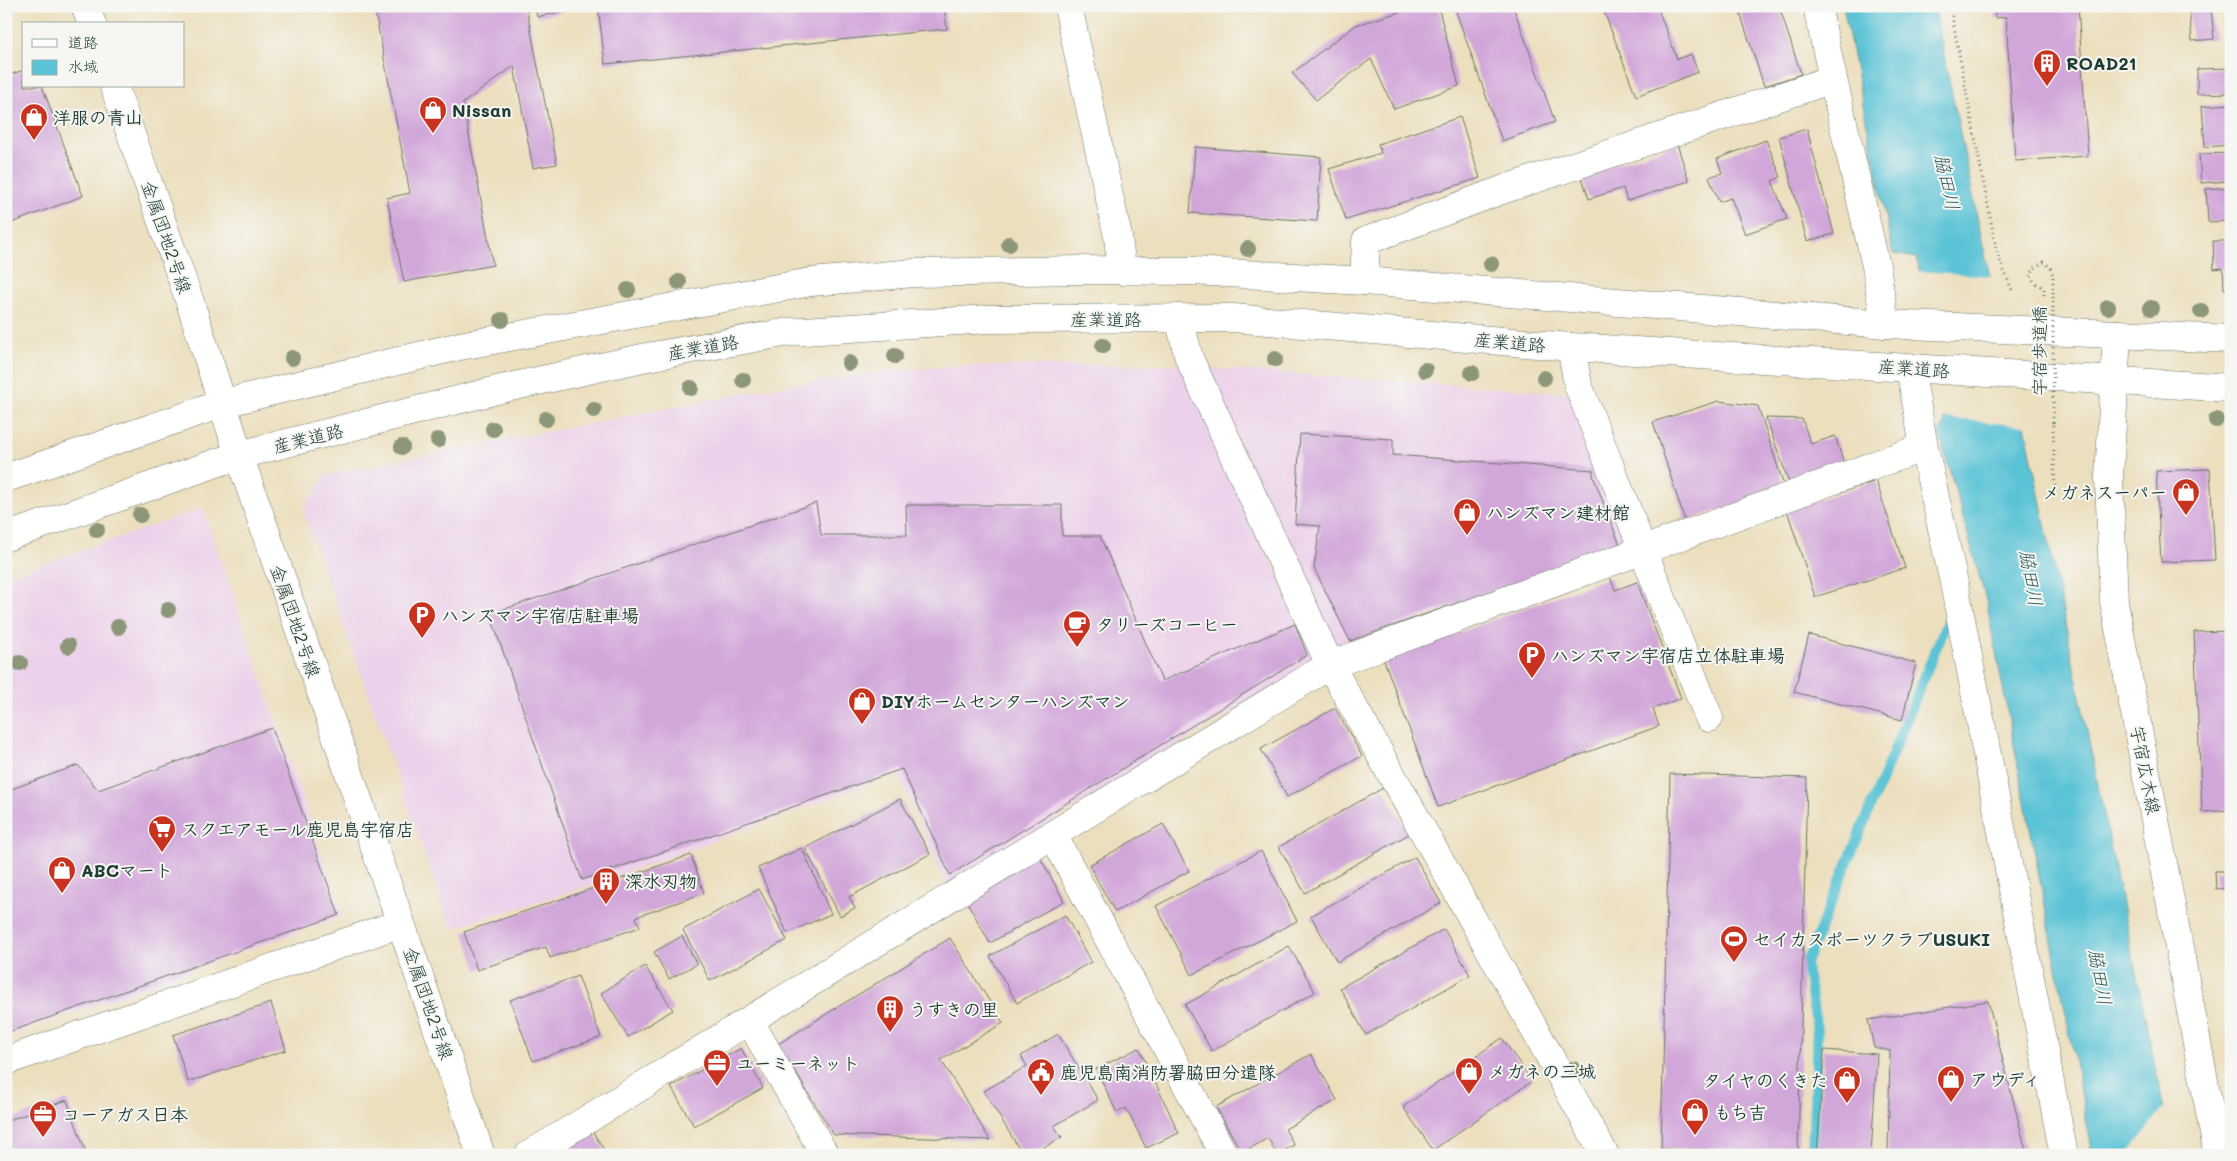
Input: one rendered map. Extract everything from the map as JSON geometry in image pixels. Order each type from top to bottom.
[{"type":"street","points":[[85,6],[91,22]]},
{"type":"street","points":[[1068,6],[1118,237],[1122,271]]},
{"type":"street","points":[[1817,6],[1876,266],[1885,324]]},
{"type":"street","points":[[1364,282],[1366,241],[1502,190],[1833,79]]},
{"type":"street","name":"金属団地2号線","points":[[115,88],[224,403],[239,455],[481,1155]]},
{"type":"street","points":[[6,478],[224,403],[460,346],[810,282],[914,274],[1192,271],[1364,282],[1885,324],[2231,339]]},
{"type":"street","points":[[1178,318],[1189,358],[1330,665],[1605,1155]]},
{"type":"street","name":"産業道路","points":[[6,536],[239,455],[501,389],[647,357],[789,332],[989,319],[1233,318],[1571,347],[2231,388]]},
{"type":"street","name":"宇宿広木線","points":[[2117,334],[2109,478],[2114,602],[2218,1155]]},
{"type":"street","points":[[1571,347],[1578,385],[1710,718]]},
{"type":"street","points":[[1910,368],[1924,447],[1954,583],[2064,1155]]},
{"type":"street","points":[[529,1155],[1330,665],[1924,447]]},
{"type":"street","points":[[1053,835],[1224,1155]]},
{"type":"street","points":[[6,1061],[401,923]]},
{"type":"street","points":[[750,1021],[825,1155]]},
{"type":"path","points":[[1950,6],[1997,253],[2013,293]]},
{"type":"path","name":"宇宿歩道橋","points":[[2044,296],[2044,288],[2035,283],[2030,277],[2033,269],[2044,262],[2051,268],[2053,277],[2055,494]]},
{"type":"shaded area","points":[[1183,365],[1317,661],[947,885],[898,774],[583,888],[451,928],[303,510],[326,475],[772,388],[888,371],[963,366]]},
{"type":"shaded area","points":[[1206,368],[1574,393],[1630,541],[1335,651]]},
{"type":"shaded area","points":[[203,508],[343,916],[6,1037],[6,577]]},
{"type":"water","name":"脇田川","points":[[1843,6],[1934,6],[1985,255],[2027,435],[2173,1155],[2093,1155],[1986,600],[1939,432],[1945,422],[1917,258],[1893,254]]},
{"type":"pier","points":[[1917,271],[1992,276],[2027,426],[1942,418]]},
{"type":"pier","points":[[2166,1105],[2176,1155],[2126,1155]]},
{"type":"building","name":"Nissan","points":[[374,6],[526,6],[557,164],[533,168],[514,66],[463,103],[493,265],[404,282],[387,198],[410,193]]},
{"type":"building","points":[[535,6],[582,6],[582,7],[537,17]]},
{"type":"building","points":[[598,6],[944,6],[947,29],[605,64]]},
{"type":"building","points":[[1420,6],[1438,6],[1459,86],[1394,109],[1371,59],[1316,100],[1292,73],[1356,25]]},
{"type":"building","points":[[1454,6],[1513,6],[1555,122],[1502,141]]},
{"type":"building","points":[[1602,6],[1657,6],[1677,59],[1691,54],[1698,72],[1636,96]]},
{"type":"building","points":[[1762,6],[1779,6],[1801,74],[1764,86],[1740,13]]},
{"type":"building","name":"ROAD21","points":[[1994,6],[2078,6],[2088,156],[2015,161],[2006,17],[1995,18]]},
{"type":"building","points":[[2211,7],[2214,39],[2192,41],[2189,8]]},
{"type":"building","points":[[2231,68],[2231,93],[2197,94],[2197,69]]},
{"type":"building","name":"洋服の青山","points":[[22,71],[22,88],[43,88],[83,196],[6,225],[6,76]]},
{"type":"building","points":[[2231,104],[2231,145],[2205,147],[2202,106]]},
{"type":"building","points":[[1460,117],[1480,178],[1346,220],[1329,169],[1381,153],[1378,144]]},
{"type":"building","points":[[1807,129],[1834,234],[1807,241],[1779,137]]},
{"type":"building","points":[[1766,140],[1781,177],[1772,181],[1787,219],[1745,234],[1731,198],[1719,202],[1709,177],[1722,173],[1717,159]]},
{"type":"building","points":[[1677,144],[1689,181],[1627,201],[1623,188],[1589,199],[1581,175]]},
{"type":"building","points":[[1195,147],[1321,157],[1317,221],[1190,213]]},
{"type":"building","points":[[2231,153],[2231,181],[2201,183],[2199,154]]},
{"type":"building","points":[[2231,187],[2231,221],[2208,222],[2206,189]]},
{"type":"building","points":[[2226,233],[2231,233],[2231,289],[2224,289],[2223,268],[2214,269],[2213,241],[2227,241]]},
{"type":"building","points":[[1719,401],[1758,406],[1785,489],[1685,521],[1653,422]]},
{"type":"building","points":[[1766,418],[1802,419],[1811,444],[1835,436],[1845,466],[1790,485]]},
{"type":"building","name":"ハンズマン建材館","points":[[1300,434],[1393,439],[1393,455],[1593,470],[1593,476],[1620,545],[1350,641],[1314,568],[1320,526],[1295,524]]},
{"type":"building","name":"メガネスーパー","points":[[2210,469],[2215,560],[2161,562],[2156,471]]},
{"type":"building","points":[[1876,481],[1905,568],[1815,597],[1787,510]]},
{"type":"building","name":"DIYホームセンターハンズマン","points":[[816,503],[821,535],[907,535],[906,505],[1062,505],[1062,536],[1100,536],[1162,681],[1295,624],[1307,655],[950,875],[902,769],[582,880],[490,614]]},
{"type":"building","name":"ハンズマン宇宿店立体駐車場","points":[[1610,577],[1615,590],[1637,582],[1681,698],[1653,709],[1659,726],[1438,807],[1384,660]]},
{"type":"building","points":[[2231,631],[2231,810],[2202,812],[2194,632]]},
{"type":"building","points":[[1809,635],[1916,663],[1902,720],[1794,692]]},
{"type":"building","points":[[1335,708],[1362,756],[1287,797],[1261,749]]},
{"type":"building","name":"スクエアモール鹿児島宇宿店","points":[[272,728],[339,915],[6,1033],[6,791],[78,765],[98,790]]},
{"type":"building","name":"セイカスポーツクラブUSUKI","points":[[1670,774],[1807,778],[1798,1153],[1661,1149]]},
{"type":"building","points":[[1383,788],[1409,834],[1305,893],[1279,847]]},
{"type":"building","points":[[900,799],[930,854],[849,897],[855,908],[840,916],[805,848]]},
{"type":"building","points":[[1163,824],[1189,871],[1115,912],[1089,865]]},
{"type":"building","points":[[2228,844],[2231,844],[2231,867],[2229,867]]},
{"type":"building","points":[[802,848],[831,914],[787,933],[758,868]]},
{"type":"building","points":[[1261,851],[1297,921],[1192,975],[1156,906]]},
{"type":"building","points":[[1038,854],[1064,901],[990,943],[963,895]]},
{"type":"building","name":"深水刃物","points":[[691,855],[704,893],[636,917],[640,927],[550,958],[546,947],[477,970],[464,932]]},
{"type":"building","points":[[1415,857],[1441,903],[1337,962],[1311,916]]},
{"type":"building","points":[[2215,871],[2231,871],[2231,888],[2216,889]]},
{"type":"building","points":[[759,889],[787,940],[710,981],[683,930]]},
{"type":"building","points":[[1065,915],[1091,962],[1017,1003],[990,956]]},
{"type":"building","points":[[1444,929],[1470,975],[1366,1035],[1340,988]]},
{"type":"building","points":[[682,936],[697,964],[669,979],[654,952]]},
{"type":"building","name":"うすきの里","points":[[950,938],[1003,1023],[941,1060],[990,1140],[834,1135],[778,1044]]},
{"type":"building","points":[[1289,946],[1315,992],[1212,1051],[1185,1005]]},
{"type":"building","points":[[645,966],[673,1010],[628,1037],[601,993]]},
{"type":"building","points":[[578,976],[601,1037],[533,1061],[510,1000]]},
{"type":"building","name":"アウディ","points":[[1988,1001],[2027,1155],[1888,1155],[1890,1051],[1874,1047],[1868,1020]]},
{"type":"building","points":[[271,1003],[286,1050],[188,1082],[173,1035]]},
{"type":"building","name":"鹿児島南消防署脇田分遣隊","points":[[1058,1034],[1098,1100],[1054,1126],[1062,1137],[1031,1155],[1023,1155],[984,1091],[1027,1066],[1021,1056]]},
{"type":"building","points":[[1502,1038],[1532,1081],[1433,1150],[1403,1107]]},
{"type":"building","name":"ユーミーネット","points":[[741,1048],[763,1088],[694,1126],[671,1087]]},
{"type":"building","points":[[1139,1048],[1179,1133],[1146,1148],[1126,1108],[1117,1113],[1096,1069]]},
{"type":"building","name":"タイヤのくきた","points":[[1824,1050],[1877,1054],[1871,1155],[1817,1154]]},
{"type":"building","points":[[1311,1054],[1337,1100],[1285,1129],[1294,1145],[1277,1155],[1268,1138],[1242,1153],[1216,1107]]},
{"type":"building","name":"コーアガス日本","points":[[67,1100],[87,1155],[6,1155],[6,1121]]},
{"type":"building","points":[[593,1132],[607,1155],[557,1155]]},
{"type":"waterway","points":[[1812,1155],[1817,1030],[1806,963],[1947,622]]},
{"type":"place","name":"ROAD21","points":[[2047,87]]},
{"type":"place","name":"Nissan","points":[[433,134]]},
{"type":"place","name":"洋服の青山","points":[[34,141]]},
{"type":"place","name":"メガネスーパー","points":[[2186,516]]},
{"type":"place","name":"ハンズマン建材館","points":[[1467,536]]},
{"type":"place","name":"ハンズマン宇宿店駐車場","points":[[422,639]]},
{"type":"place","name":"タリーズコーヒー","points":[[1077,648]]},
{"type":"place","name":"ハンズマン宇宿店立体駐車場","points":[[1532,679]]},
{"type":"place","name":"DIYホームセンターハンズマン","points":[[862,725]]},
{"type":"place","name":"スクエアモール鹿児島宇宿店","points":[[162,853]]},
{"type":"place","name":"ABCマート","points":[[62,894]]},
{"type":"place","name":"深水刃物","points":[[606,905]]},
{"type":"place","name":"セイカスポーツクラブUSUKI","points":[[1734,963]]},
{"type":"place","name":"うすきの里","points":[[890,1033]]},
{"type":"place","name":"ユーミーネット","points":[[717,1087]]},
{"type":"place","name":"メガネの三城","points":[[1469,1095]]},
{"type":"place","name":"鹿児島南消防署脇田分遣隊","points":[[1041,1096]]},
{"type":"place","name":"アウディ","points":[[1951,1103]]},
{"type":"place","name":"タイヤのくきた","points":[[1847,1104]]},
{"type":"place","name":"もち吉","points":[[1695,1136]]},
{"type":"place","name":"コーアガス日本","points":[[43,1138]]}]
